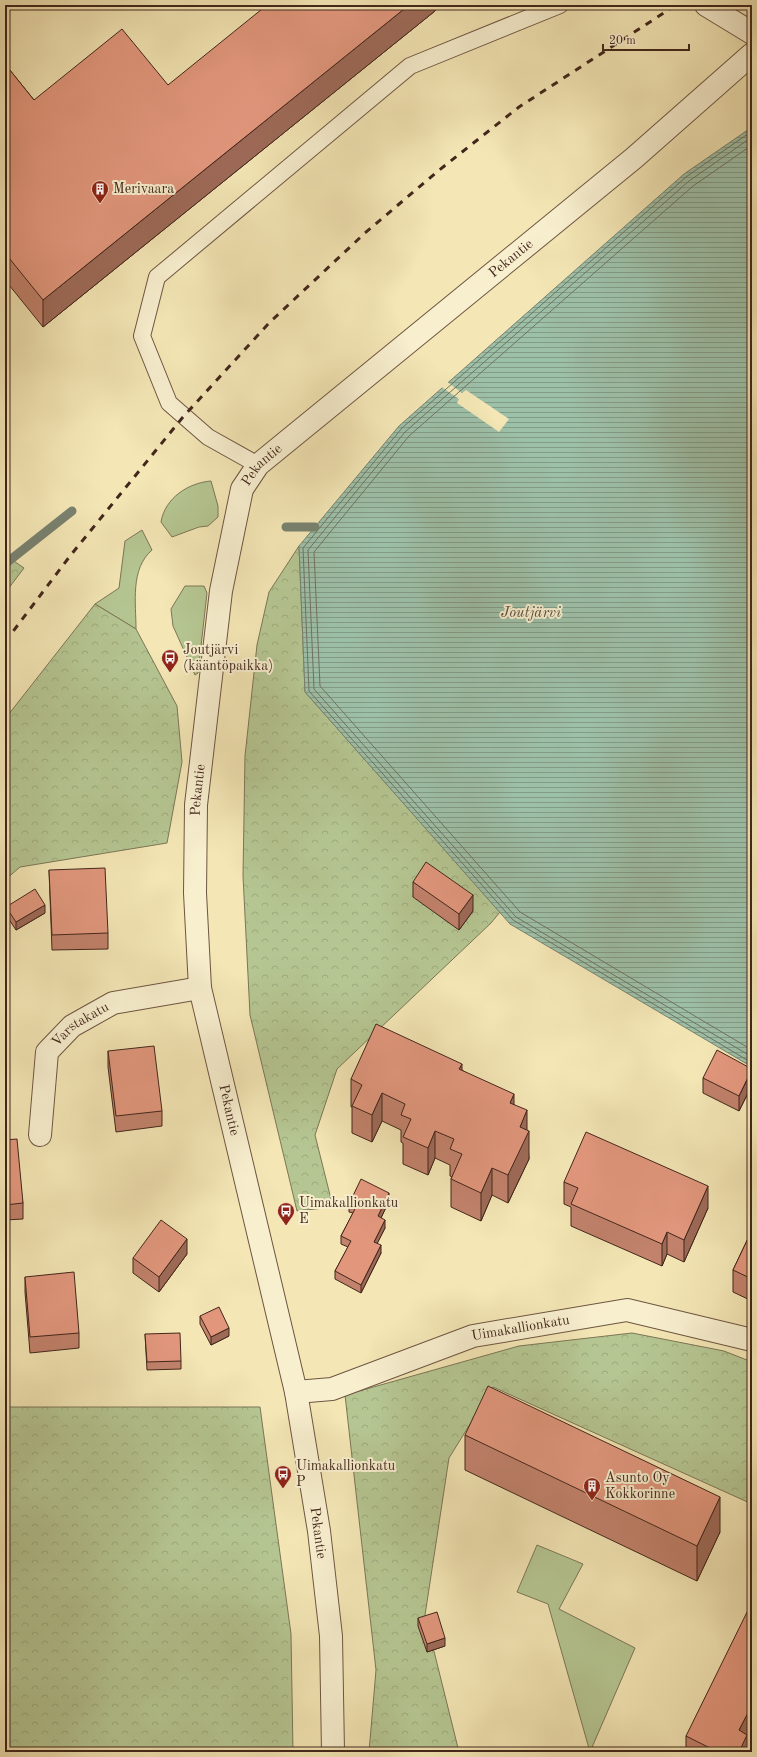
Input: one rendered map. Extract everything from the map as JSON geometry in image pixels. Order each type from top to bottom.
[{"type":"street","points":[[706,5],[752,33]]},
{"type":"street","name":"Pekantie","points":[[334,1752],[331,1636],[319,1531],[296,1392],[200,988],[195,893],[196,805],[221,591],[242,489],[258,465],[634,158],[752,54]]},
{"type":"street","name":"Varstakatu","points":[[40,1135],[46,1052],[72,1026],[113,1003],[200,988]]},
{"type":"street","name":"Uimakallionkatu","points":[[296,1392],[332,1389],[473,1336],[627,1310],[752,1340]]},
{"type":"lane","points":[[258,465],[208,437],[168,403],[142,336],[157,277],[410,66],[560,5]]},
{"type":"green space","points":[[211,481],[218,506],[218,517],[208,526],[199,527],[172,537],[161,522],[163,513],[167,506],[179,493],[186,489],[202,482]]},
{"type":"green space","points":[[142,530],[152,550],[145,558],[137,576],[135,598],[136,629],[95,604],[119,588],[125,541]]},
{"type":"green space","points":[[299,546],[305,692],[500,912],[491,923],[337,1069],[315,1135],[333,1207],[297,1211],[250,1015],[243,876],[245,756],[257,645],[269,592]]},
{"type":"green space","points":[[5,555],[24,568],[5,593]]},
{"type":"green space","points":[[185,586],[204,586],[207,593],[198,673],[195,675],[173,626],[171,609]]},
{"type":"green space","points":[[95,604],[136,629],[177,706],[182,762],[167,843],[20,867],[5,880],[5,719]]},
{"type":"green space","points":[[632,1333],[724,1351],[752,1362],[752,1504],[493,1387],[449,1458],[425,1615],[459,1752],[369,1752],[376,1670],[345,1395],[519,1346]]},
{"type":"green space","points":[[5,1407],[260,1407],[291,1634],[293,1752],[13,1752],[5,1748]]},
{"type":"green space","points":[[537,1545],[583,1564],[559,1609],[635,1648],[590,1752],[548,1604],[517,1592]]},
{"type":"water","name":"Joutjärvi","points":[[752,127],[752,1067],[510,924],[305,692],[299,546],[399,426],[684,174]]},
{"type":"pier","points":[[446,381],[462,393],[466,390],[509,419],[499,432],[457,403],[459,399],[440,386]]},
{"type":"building","name":"Merivaara","points":[[267,5],[409,5],[43,300],[5,253],[5,64],[34,100],[122,29],[168,85]]},
{"type":"building","points":[[426,862],[473,895],[459,914],[413,882]]},
{"type":"building","points":[[105,868],[108,933],[52,935],[49,870]]},
{"type":"building","points":[[35,889],[45,905],[16,922],[6,907]]},
{"type":"building","points":[[376,1024],[462,1064],[459,1069],[514,1094],[510,1103],[527,1110],[520,1127],[529,1131],[508,1175],[492,1168],[481,1193],[451,1179],[462,1154],[450,1149],[454,1139],[435,1131],[428,1148],[403,1137],[411,1119],[401,1115],[405,1104],[382,1093],[372,1115],[352,1106],[362,1085],[351,1079]]},
{"type":"building","points":[[154,1046],[162,1111],[116,1116],[108,1051]]},
{"type":"building","points":[[717,1050],[752,1069],[739,1096],[703,1078]]},
{"type":"building","points":[[586,1132],[708,1186],[684,1240],[667,1232],[662,1244],[571,1204],[578,1188],[564,1182]]},
{"type":"building","points":[[17,1139],[23,1203],[5,1205],[5,1140]]},
{"type":"building","points":[[361,1179],[389,1193],[378,1216],[385,1220],[374,1242],[381,1245],[361,1285],[335,1271],[351,1241],[341,1236],[356,1207],[349,1204]]},
{"type":"building","points":[[161,1220],[187,1239],[159,1277],[133,1258]]},
{"type":"building","points":[[752,1230],[752,1279],[733,1270]]},
{"type":"building","points":[[74,1272],[79,1333],[30,1337],[25,1277]]},
{"type":"building","points":[[219,1307],[229,1328],[211,1337],[200,1316]]},
{"type":"building","points":[[180,1333],[181,1361],[147,1362],[145,1334]]},
{"type":"building","points":[[488,1386],[720,1497],[697,1546],[465,1435]]},
{"type":"building","points":[[752,1602],[752,1705],[739,1730],[747,1735],[739,1752],[718,1752],[686,1736]]},
{"type":"building","points":[[437,1612],[445,1638],[427,1644],[418,1618]]},
{"type":"waterway","points":[[5,564],[72,511]]},
{"type":"waterway","points":[[286,527],[315,527]]},
{"type":"railway","points":[[5,642],[70,556],[183,417],[269,323],[365,233],[438,171],[519,107],[676,5]]},
{"type":"place","name":"Merivaara","points":[[100,204]]},
{"type":"place","name":"Joutjärvi (kääntöpaikka)","points":[[170,673]]},
{"type":"place","name":"Uimakallionkatu E","points":[[286,1226]]},
{"type":"place","name":"Uimakallionkatu P","points":[[283,1489]]},
{"type":"place","name":"Asunto Oy Kokkorinne","points":[[592,1501]]}]
